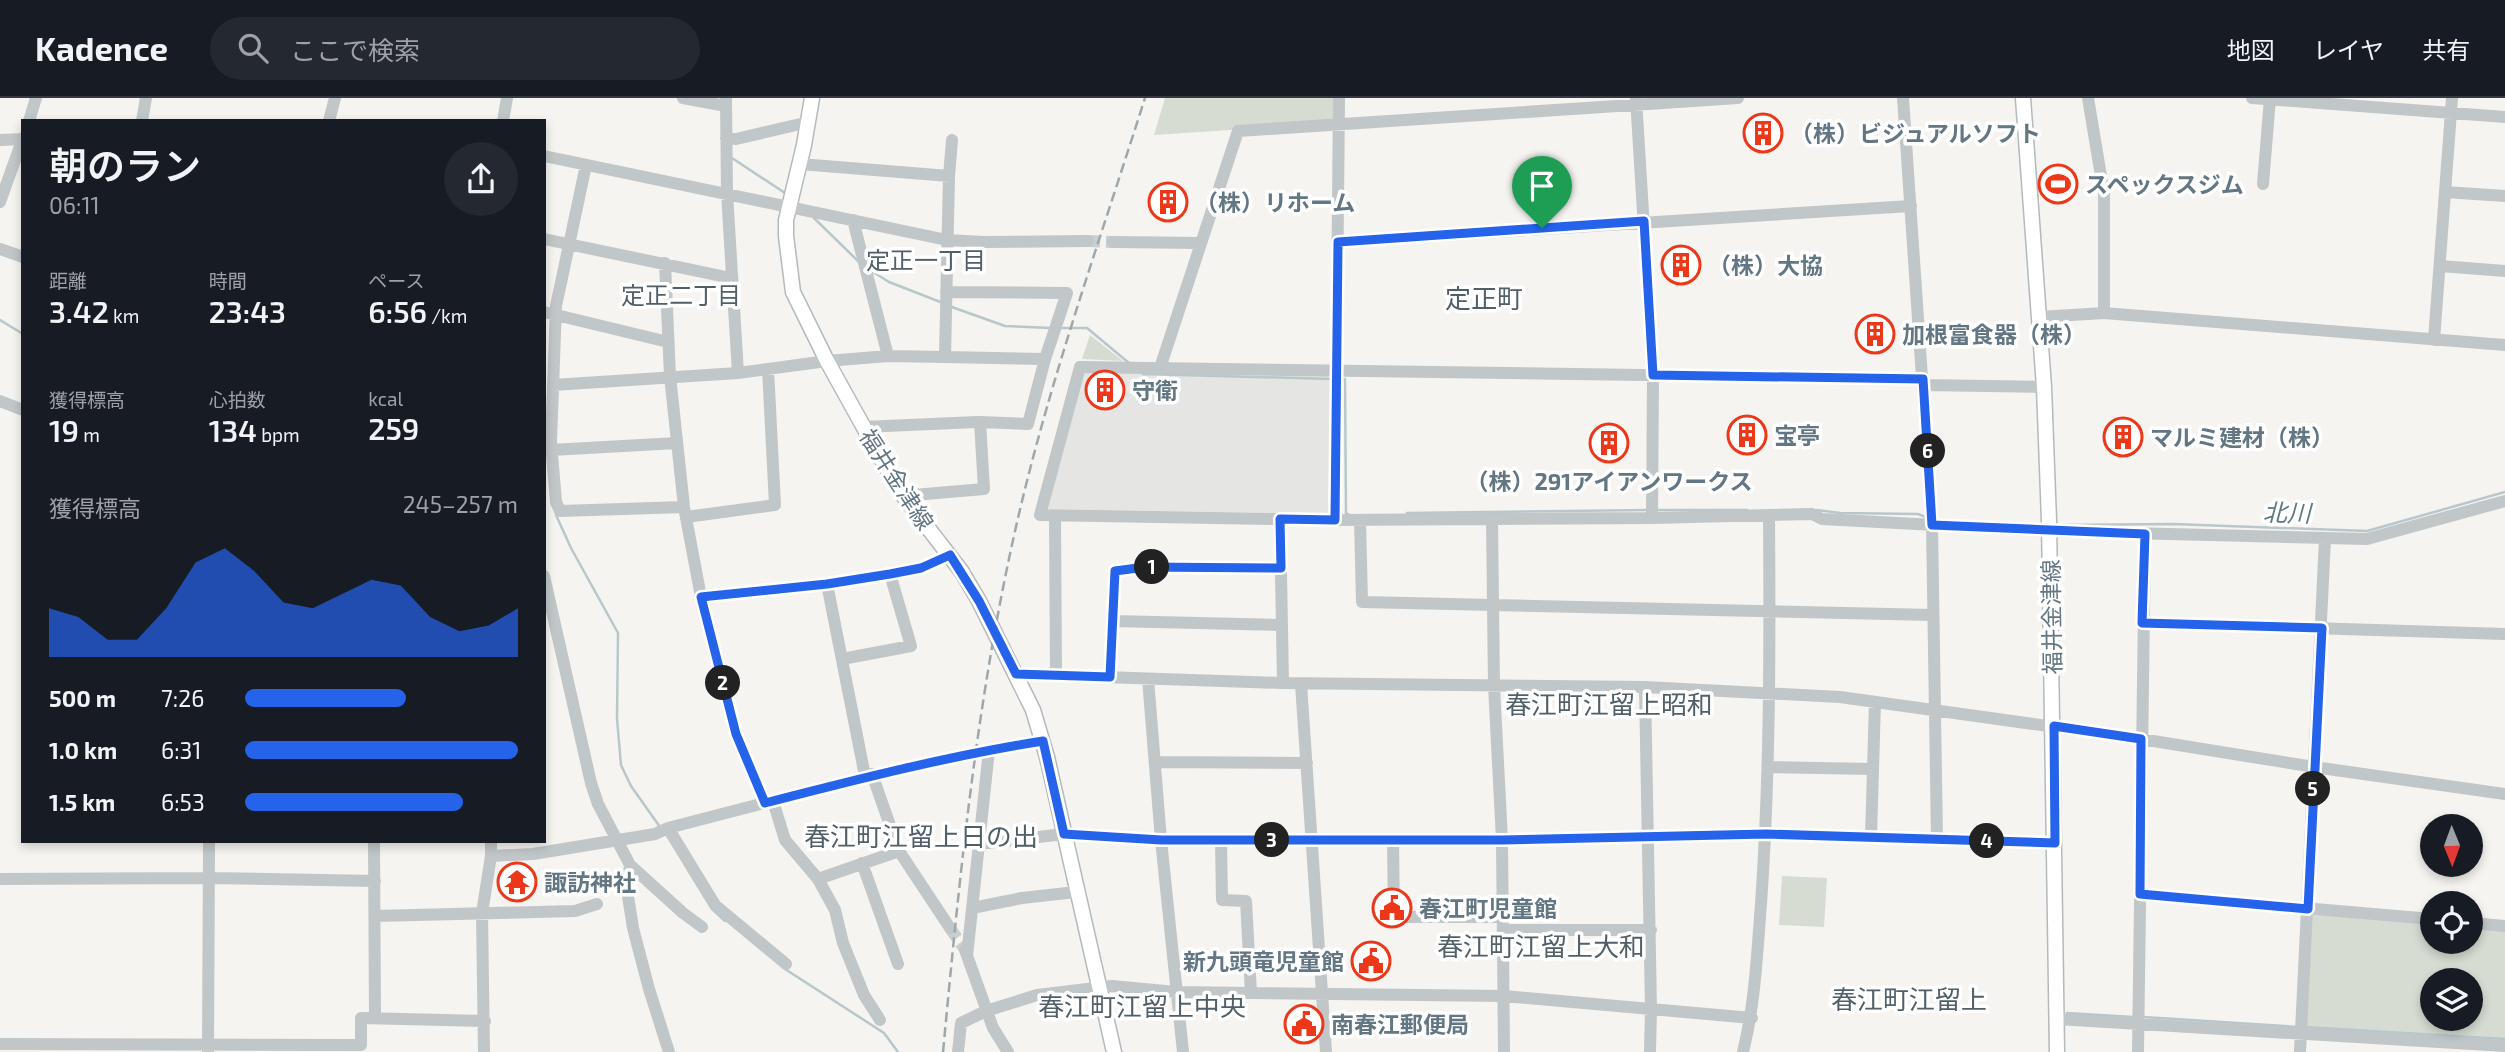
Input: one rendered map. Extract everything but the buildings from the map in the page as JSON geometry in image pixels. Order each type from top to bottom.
[{"type":"main road","name":"福井金津線","points":[[812,98],[789,208],[786,236],[791,282],[797,302],[902,496],[950,555],[979,601],[1033,710],[1043,741],[1114,1052]]},
{"type":"main road","name":"福井金津線","points":[[2023,98],[2039,317],[2049,531],[2057,1052]]},
{"type":"street","points":[[30,119],[36,98]]},
{"type":"street","points":[[142,119],[146,98]]},
{"type":"street","points":[[330,119],[335,98]]},
{"type":"street","points":[[503,119],[507,98]]},
{"type":"street","points":[[683,98],[726,102],[727,194],[738,373]]},
{"type":"street","points":[[1335,520],[1339,98]]},
{"type":"street","points":[[1160,368],[1238,131],[1636,101],[1738,98]]},
{"type":"street","points":[[1903,98],[1932,525],[1937,839]]},
{"type":"street","points":[[2088,98],[2104,194],[2104,313]]},
{"type":"street","points":[[2252,98],[2505,117]]},
{"type":"street","points":[[2434,340],[2452,98]]},
{"type":"street","points":[[2263,184],[2270,99]]},
{"type":"street","points":[[1636,101],[1653,375],[1653,519]]},
{"type":"street","points":[[726,138],[809,122]]},
{"type":"street","points":[[0,140],[21,139]]},
{"type":"street","points":[[945,357],[951,140]]},
{"type":"street","points":[[0,202],[21,144]]},
{"type":"street","points":[[546,156],[947,240],[1088,241]]},
{"type":"street","points":[[800,164],[949,176]]},
{"type":"street","points":[[586,165],[550,313],[553,385],[551,450],[556,502],[560,512],[685,512],[775,505],[768,369]]},
{"type":"street","points":[[2445,192],[2505,196]]},
{"type":"street","points":[[1338,242],[1911,206]]},
{"type":"street","points":[[853,220],[888,356]]},
{"type":"street","points":[[546,239],[732,278]]},
{"type":"street","points":[[1113,242],[1201,243]]},
{"type":"street","points":[[0,249],[21,256]]},
{"type":"street","points":[[665,263],[670,376],[685,512],[701,597],[736,734],[785,840],[818,879],[835,910],[844,943],[864,995],[880,1020]]},
{"type":"street","points":[[2440,266],[2505,271]]},
{"type":"street","points":[[902,496],[984,489],[980,422],[1028,424],[1045,359],[1068,293],[946,292]]},
{"type":"street","points":[[550,313],[668,342]]},
{"type":"street","points":[[2039,317],[2104,313],[2505,345]]},
{"type":"street","points":[[553,385],[738,373],[888,356],[1045,359]]},
{"type":"street","points":[[2043,387],[1653,375],[1080,367],[1040,516],[1360,520],[1653,519],[1812,514],[1822,519],[2049,531],[2367,539],[2505,501]]},
{"type":"street","points":[[0,401],[21,409]]},
{"type":"street","points":[[863,426],[977,422]]},
{"type":"street","points":[[551,450],[677,443]]},
{"type":"street","points":[[1743,1052],[1752,1018],[1766,834],[1770,693],[1769,515]]},
{"type":"street","points":[[1055,516],[1056,676]]},
{"type":"street","points":[[1280,519],[1283,683]]},
{"type":"street","points":[[1492,519],[1494,686],[1502,840],[1504,1052]]},
{"type":"street","points":[[1360,520],[1362,602],[1934,615]]},
{"type":"street","points":[[2138,1052],[2145,534]]},
{"type":"street","points":[[2300,1052],[2325,539]]},
{"type":"street","points":[[701,597],[827,584],[890,574],[921,568],[950,555]]},
{"type":"street","points":[[1110,677],[1115,571],[1145,567],[1281,568]]},
{"type":"street","points":[[842,659],[911,646],[890,574]]},
{"type":"street","points":[[827,584],[869,775],[899,851],[950,928]]},
{"type":"street","points":[[546,585],[587,771],[598,804],[630,864],[702,927]]},
{"type":"street","points":[[1113,621],[1282,625]]},
{"type":"street","points":[[2142,623],[2505,634]]},
{"type":"street","points":[[1016,674],[1301,684],[1646,687],[1840,697],[2054,726],[2505,794]]},
{"type":"street","points":[[1148,679],[1183,1052]]},
{"type":"street","points":[[1301,684],[1326,1052]]},
{"type":"street","points":[[1646,687],[1650,1052]]},
{"type":"street","points":[[1871,837],[1875,702]]},
{"type":"street","points":[[491,856],[533,854],[655,834],[668,828],[869,775],[1043,741]]},
{"type":"street","points":[[989,750],[965,952],[993,1028],[1008,1052]]},
{"type":"street","points":[[1154,762],[1307,763]]},
{"type":"street","points":[[1768,767],[1873,769]]},
{"type":"street","points":[[668,828],[715,905],[786,964]]},
{"type":"street","points":[[979,844],[1064,834],[1161,840],[1502,840],[1766,834],[2055,843]]},
{"type":"street","points":[[1221,840],[1222,900],[1246,901],[1251,993]]},
{"type":"street","points":[[1393,840],[1394,916],[1650,930]]},
{"type":"street","points":[[208,1049],[209,843]]},
{"type":"street","points":[[374,843],[375,1018]]},
{"type":"street","points":[[484,1052],[482,913],[491,843]]},
{"type":"street","points":[[818,879],[899,851]]},
{"type":"street","points":[[862,863],[898,964]]},
{"type":"street","points":[[630,864],[627,890],[634,928],[649,989],[669,1052]]},
{"type":"street","points":[[0,879],[209,878],[375,881]]},
{"type":"street","points":[[972,908],[1022,898],[1076,892]]},
{"type":"street","points":[[2140,894],[2420,918]]},
{"type":"street","points":[[375,916],[575,911],[597,904]]},
{"type":"street","points":[[2483,924],[2505,926]]},
{"type":"street","points":[[958,1052],[961,1023],[986,1011],[1037,995],[1099,987],[1176,992],[1504,996],[1752,1018]]},
{"type":"street","points":[[0,1044],[208,1049],[361,1045],[361,1018],[485,1021]]},
{"type":"street","points":[[2057,1019],[2505,1046]]},
{"type":"street","points":[[2379,1052],[2380,1038]]},
{"type":"shaded area","points":[[1165,98],[1339,98],[1339,123],[1154,135]]},
{"type":"shaded area","points":[[1090,335],[1123,361],[1082,359]]},
{"type":"shaded area","points":[[1083,374],[1328,376],[1331,379],[1330,512],[1049,509],[1045,505]]},
{"type":"shaded area","points":[[1782,876],[1827,878],[1824,927],[1779,925]]},
{"type":"shaded area","points":[[2308,909],[2420,918],[2420,954],[2483,954],[2483,924],[2505,926],[2505,1046],[2301,1032]]},
{"type":"waterway","points":[[732,158],[788,195]]},
{"type":"waterway","points":[[814,218],[859,262]]},
{"type":"waterway","points":[[873,272],[889,282],[943,303]]},
{"type":"waterway","points":[[949,306],[1005,326],[1051,328]]},
{"type":"waterway","points":[[0,320],[21,333]]},
{"type":"waterway","points":[[1061,328],[1087,328],[1129,363]]},
{"type":"waterway","points":[[1143,374],[1332,379]]},
{"type":"waterway","points":[[1342,379],[1345,379],[1348,514]]},
{"type":"waterway","name":"北川","points":[[2063,525],[2173,524],[2367,531],[2505,492]]},
{"type":"waterway","points":[[1407,513],[1649,510]]},
{"type":"waterway","points":[[1656,510],[1747,510]]},
{"type":"waterway","points":[[1817,510],[1918,514],[1928,518]]},
{"type":"waterway","points":[[556,515],[618,633],[617,719],[621,765],[631,786],[660,827]]},
{"type":"waterway","points":[[712,909],[725,921]]},
{"type":"waterway","points":[[785,969],[884,1033],[898,1052]]},
{"type":"waterway","points":[[2067,1013],[2133,1017]]},
{"type":"waterway","points":[[2144,1017],[2298,1027]]},
{"type":"waterway","points":[[2304,1027],[2505,1039]]},
{"type":"tunnel","points":[[1088,241],[1113,242]]},
{"type":"tunnel","points":[[950,928],[964,948]]},
{"type":"railway","points":[[943,1052],[972,784],[991,651],[1004,584],[1046,412],[1145,98]]},
{"type":"place","name":"（株）ビジュアルソフト","points":[[1763,133]]},
{"type":"place","name":"スペックスジム","points":[[2058,184]]},
{"type":"place","name":"（株）リホーム","points":[[1168,202]]},
{"type":"place","name":"（株）大協","points":[[1681,265]]},
{"type":"place","name":"加根富食器（株）","points":[[1875,334]]},
{"type":"place","name":"守衛","points":[[1105,390]]},
{"type":"place","name":"宝亭","points":[[1747,435]]},
{"type":"place","name":"マルミ建材（株）","points":[[2123,437]]},
{"type":"place","name":"（株）291アイアンワークス","points":[[1609,443]]},
{"type":"place","name":"諏訪神社","points":[[517,882]]},
{"type":"place","name":"春江町児童館","points":[[1392,908]]},
{"type":"place","name":"新九頭竜児童館","points":[[1371,961]]},
{"type":"place","name":"南春江郵便局","points":[[1304,1024]]},
{"type":"district","name":"定正一丁目","points":[[926,259]]},
{"type":"district","name":"定正二丁目","points":[[681,294]]},
{"type":"district","name":"定正町","points":[[1484,297]]},
{"type":"district","name":"春江町江留上昭和","points":[[1609,703]]},
{"type":"district","name":"春江町江留上日の出","points":[[921,835]]},
{"type":"district","name":"春江町江留上大和","points":[[1541,945]]},
{"type":"district","name":"春江町江留上","points":[[1909,998]]},
{"type":"district","name":"春江町江留上中央","points":[[1142,1005]]},
{"type":"route","points":[[1644,221],[1653,375],[1923,379],[1932,525],[2145,534],[2142,623],[2322,628],[2308,909],[2140,894],[2141,739],[2054,726],[2055,843],[1766,834],[1502,840],[1161,840],[1064,834],[1043,741],[974,752],[865,776],[765,803],[736,734],[701,597],[827,584],[890,574],[921,568],[950,555],[970,584],[1016,674],[1110,677],[1115,571],[1145,567],[1281,568],[1280,519],[1335,520],[1338,242],[1542,228],[1644,221]]}]
